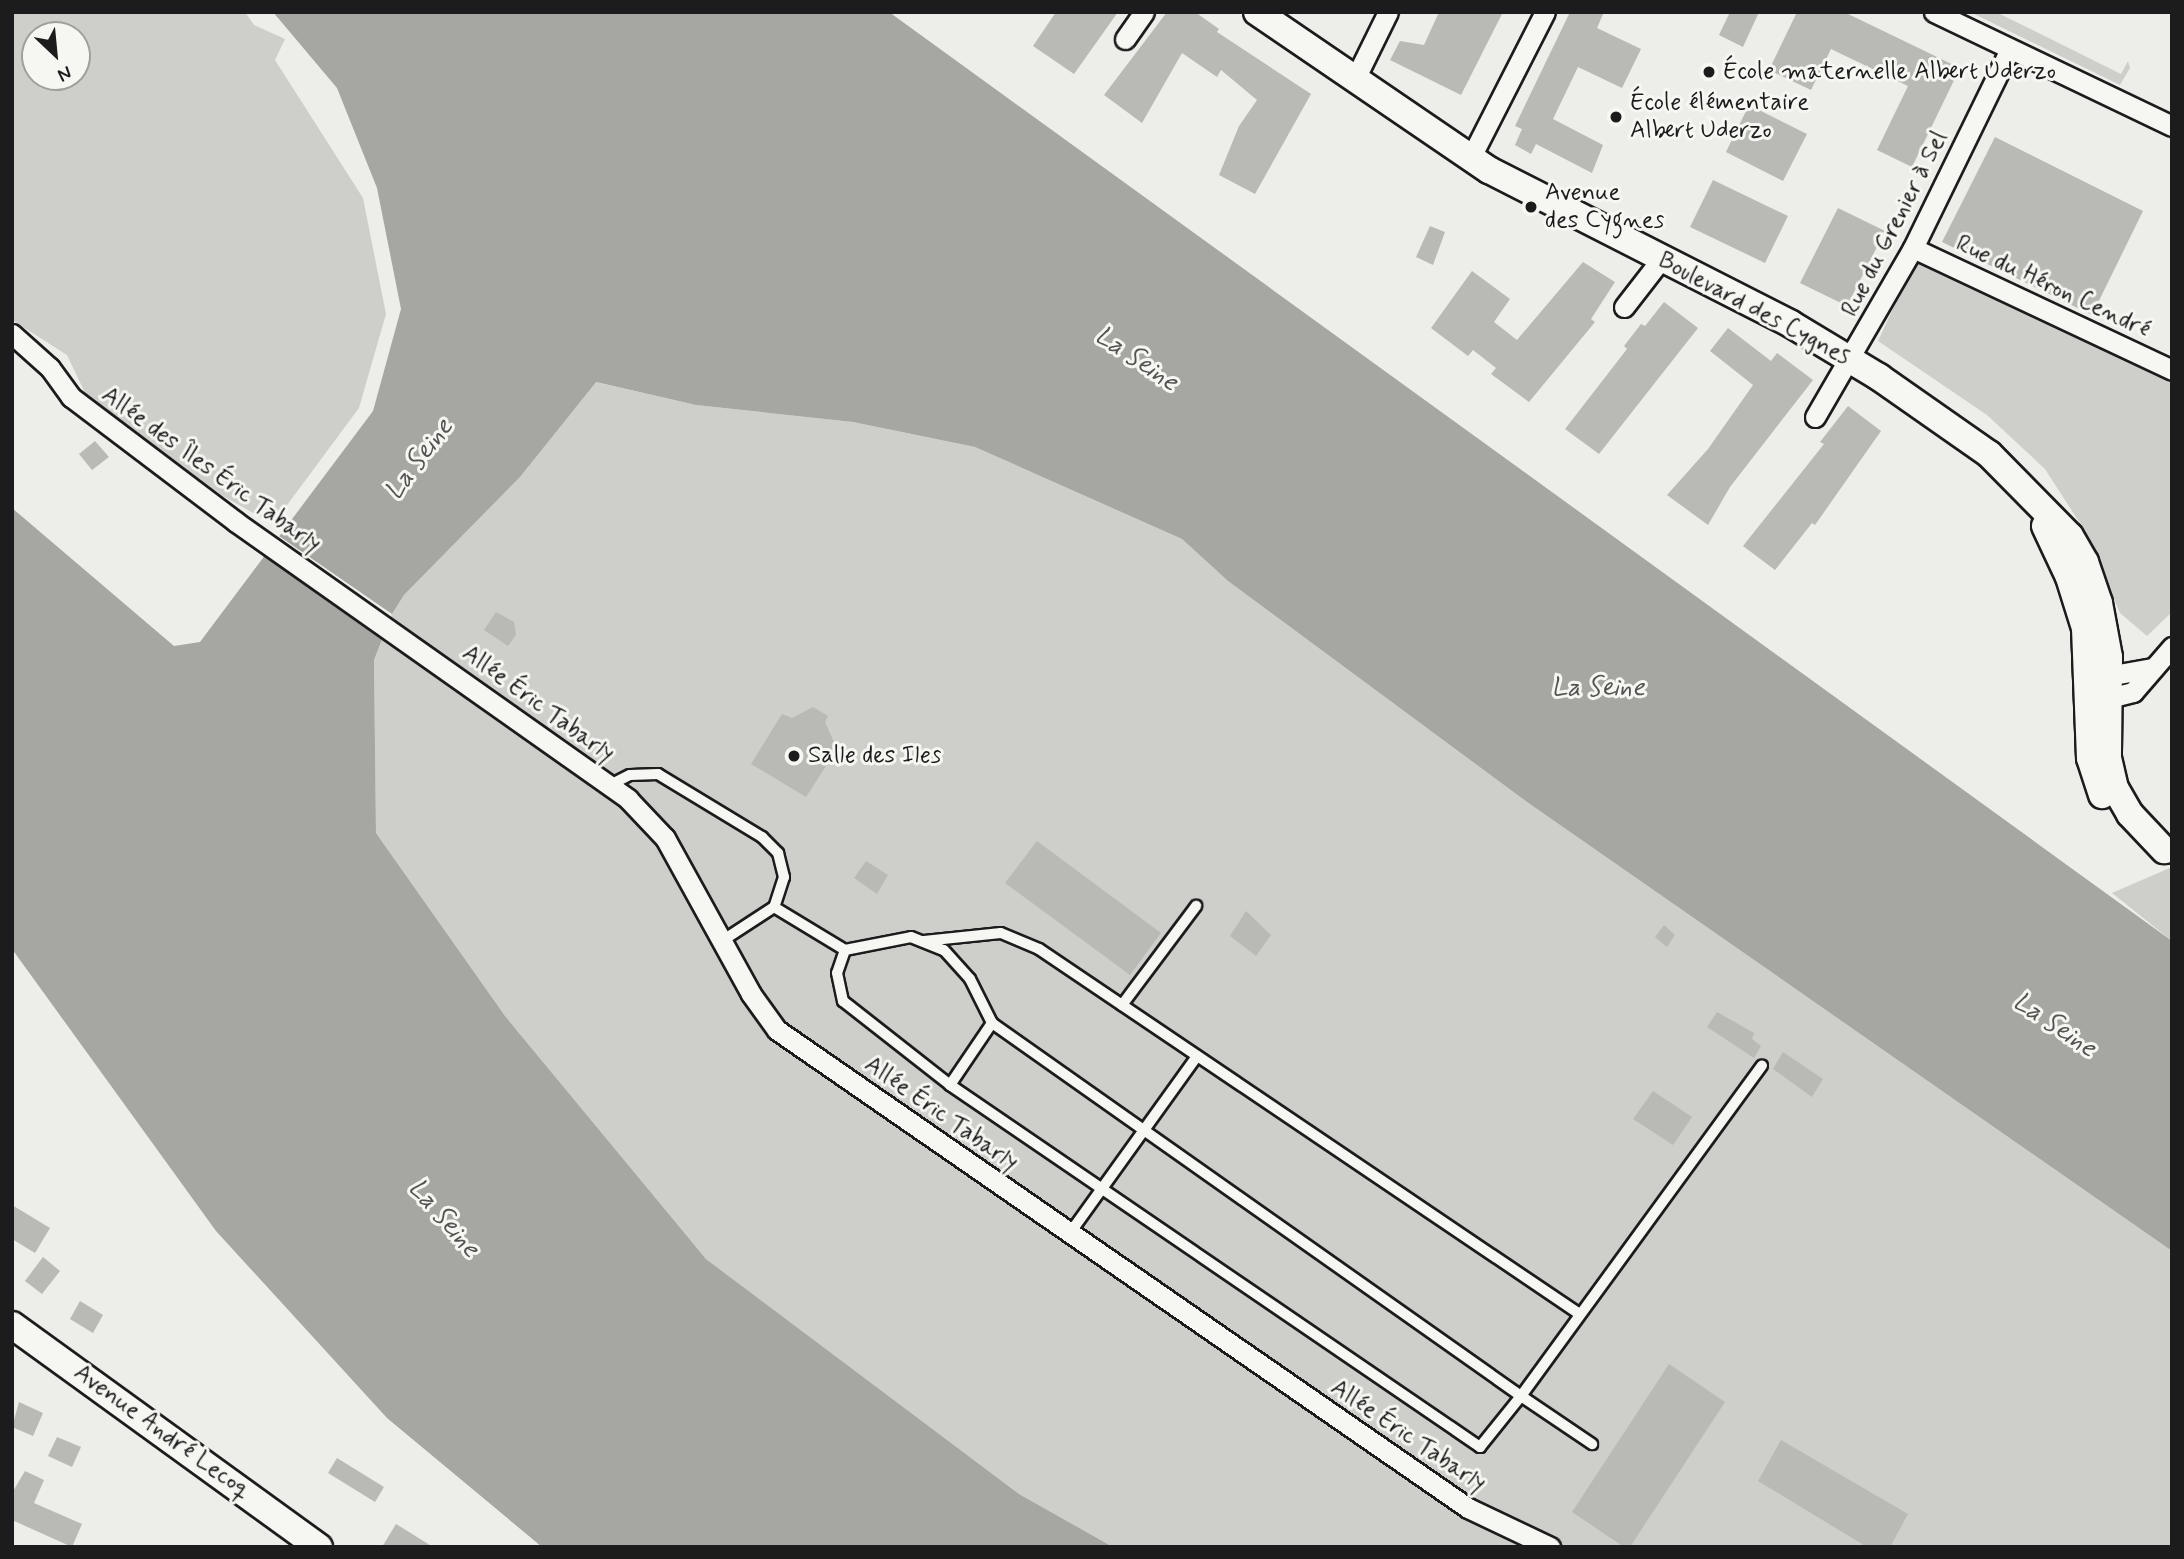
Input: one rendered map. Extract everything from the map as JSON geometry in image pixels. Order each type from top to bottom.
[{"type":"main road","name":"Boulevard des Cygnes","points":[[1257,12],[1470,159],[1564,212],[1662,258],[1851,360],[1972,441],[2076,545],[2099,603],[2107,645],[2090,758],[2099,790],[2129,829],[2168,852]]},
{"type":"main road","name":"Boulevard des Cygnes","points":[[2024,492],[2062,558],[2081,608],[2099,689]]},
{"type":"main road","name":"Avenue André Lecoq","points":[[12,1325],[319,1544]]},
{"type":"street","points":[[1125,39],[1144,12]]},
{"type":"street","points":[[1354,81],[1388,12]]},
{"type":"street","points":[[1470,159],[1545,12]]},
{"type":"street","points":[[1934,12],[2172,127]]},
{"type":"street","name":"Rue du Grenier à Sel","points":[[1815,417],[1851,360],[1913,248],[2010,49]]},
{"type":"street","name":"Rue du Héron Cendré","points":[[1913,248],[2172,370]]},
{"type":"street","points":[[1625,307],[1662,258]]},
{"type":"street","name":"Allée des Îles Éric Tabarly","points":[[12,334],[50,368],[71,397],[236,522],[394,631]]},
{"type":"street","name":"Allée Éric Tabarly","points":[[394,631],[610,785],[665,838],[725,939],[751,994],[777,1030],[1468,1508],[1550,1547]]},
{"type":"street","points":[[2107,645],[2125,663],[2150,669]]},
{"type":"street","points":[[2099,689],[2133,692],[2150,669],[2172,647]]},
{"type":"lane","points":[[610,785],[630,775],[658,774],[762,837],[783,864],[781,894],[774,907],[725,939]]},
{"type":"lane","points":[[1122,1005],[1196,906]]},
{"type":"lane","points":[[774,907],[845,950],[879,940],[911,937],[944,950],[970,979],[992,1023],[1592,1444]]},
{"type":"lane","points":[[921,941],[1001,933],[1039,949],[1578,1313]]},
{"type":"lane","points":[[845,950],[837,973],[843,1001],[950,1085],[1480,1447],[1521,1396],[1578,1313],[1762,1065]]},
{"type":"lane","points":[[950,1085],[992,1023]]},
{"type":"lane","points":[[1070,1233],[1197,1056]]},
{"type":"shaded area","points":[[12,12],[245,12],[254,25],[285,39],[275,60],[363,198],[386,314],[359,408],[273,524],[223,496],[86,395],[67,355],[12,320]]},
{"type":"shaded area","points":[[1970,12],[1996,12],[2121,74],[2128,61],[2130,68],[2120,85]]},
{"type":"shaded area","points":[[1919,253],[2172,380],[2172,612],[2147,636],[2120,613],[2085,531],[2045,469],[1987,415],[1878,341]]},
{"type":"shaded area","points":[[595,382],[696,405],[853,422],[975,447],[1182,539],[1228,581],[1527,802],[2172,1251],[2172,1547],[1113,1547],[1019,1494],[706,1259],[505,1016],[376,833],[374,660],[392,614],[404,595],[520,477]]},
{"type":"shaded area","points":[[2172,867],[2172,941],[2112,893]]},
{"type":"water","name":"La Seine","points":[[273,12],[889,12],[2172,941],[2172,1251],[1527,802],[1228,581],[1182,539],[975,447],[853,422],[696,405],[596,382],[520,477],[404,595],[392,614],[374,660],[376,833],[505,1016],[706,1259],[1019,1494],[1113,1547],[542,1547],[387,1418],[216,1231],[12,949],[12,508],[174,646],[200,642],[373,411],[401,309],[377,188],[337,88]]},
{"type":"pier","points":[[279,536],[392,614],[382,640],[264,556]]},
{"type":"building","points":[[1056,12],[1118,12],[1074,74],[1033,46]]},
{"type":"building","points":[[1167,12],[1195,12],[1219,29],[1217,32],[1311,94],[1255,194],[1219,175],[1239,126],[1257,100],[1221,70],[1217,77],[1182,53],[1142,123],[1104,95]]},
{"type":"building","points":[[1439,12],[1503,12],[1461,95],[1390,60],[1400,41],[1424,45]]},
{"type":"building","points":[[1570,12],[1604,12],[1597,28],[1641,49],[1622,88],[1578,67],[1553,119],[1603,145],[1592,173],[1536,144],[1531,154],[1515,145],[1522,129],[1515,126]]},
{"type":"building","points":[[1730,12],[1759,12],[1743,47],[1719,35]]},
{"type":"building","points":[[1797,12],[1844,12],[1960,68],[1912,167],[1877,150],[1908,86],[1831,49],[1811,90],[1769,70]]},
{"type":"building","points":[[1749,105],[1807,134],[1783,181],[1726,152]]},
{"type":"building","points":[[1995,137],[2143,211],[2092,315],[1942,242]]},
{"type":"building","points":[[1713,180],[1788,216],[1765,263],[1690,227]]},
{"type":"building","points":[[1838,208],[1885,231],[1847,306],[1800,283]]},
{"type":"building","points":[[1430,226],[1445,232],[1433,265],[1416,257]]},
{"type":"building","points":[[1583,262],[1615,282],[1591,319],[1595,322],[1529,402],[1491,374],[1496,368],[1473,350],[1468,356],[1431,328],[1472,271],[1510,299],[1494,322],[1517,340]]},
{"type":"building","points":[[1664,302],[1698,328],[1599,454],[1565,429],[1627,349],[1624,346],[1641,324],[1645,326]]},
{"type":"building","points":[[1728,328],[1771,361],[1777,353],[1813,380],[1730,487],[1708,525],[1667,495],[1708,449],[1753,385],[1710,351]]},
{"type":"building","points":[[1848,406],[1881,431],[1815,525],[1812,523],[1775,570],[1743,546],[1824,444],[1820,442]]},
{"type":"building","points":[[95,441],[109,457],[92,470],[79,454]]},
{"type":"building","points":[[496,612],[514,622],[516,635],[508,646],[484,630]]},
{"type":"building","name":"Salle des Iles","points":[[813,707],[828,716],[825,722],[837,749],[806,797],[751,764],[782,714],[792,718]]},
{"type":"building","points":[[1037,841],[1161,933],[1130,975],[1005,883]]},
{"type":"building","points":[[866,861],[888,875],[877,894],[854,878]]},
{"type":"building","points":[[1246,911],[1271,935],[1256,956],[1230,936]]},
{"type":"building","points":[[1664,925],[1675,935],[1667,947],[1655,937]]},
{"type":"building","points":[[1717,1012],[1754,1033],[1752,1039],[1761,1046],[1754,1058],[1707,1027]]},
{"type":"building","points":[[1783,1052],[1823,1079],[1812,1097],[1773,1069]]},
{"type":"building","points":[[1653,1091],[1692,1117],[1673,1145],[1633,1119]]},
{"type":"building","points":[[12,1205],[50,1228],[35,1253],[12,1239]]},
{"type":"building","points":[[43,1257],[60,1271],[42,1294],[25,1281]]},
{"type":"building","points":[[80,1301],[103,1315],[93,1333],[70,1319]]},
{"type":"building","points":[[1669,1364],[1725,1402],[1630,1547],[1624,1547],[1572,1512]]},
{"type":"building","points":[[19,1402],[43,1413],[33,1436],[12,1427]]},
{"type":"building","points":[[57,1437],[81,1447],[72,1467],[48,1456]]},
{"type":"building","points":[[1781,1440],[1908,1514],[1890,1547],[1867,1547],[1758,1481]]},
{"type":"building","points":[[337,1458],[384,1487],[375,1502],[328,1473]]},
{"type":"building","points":[[25,1471],[44,1480],[34,1503],[82,1524],[72,1547],[12,1520],[12,1493]]},
{"type":"building","points":[[396,1524],[409,1532],[433,1547],[382,1547]]},
{"type":"place","name":"École maternelle Albert Uderzo","points":[[1709,72]]},
{"type":"place","name":"École élémentaire Albert Uderzo","points":[[1616,117]]},
{"type":"place","name":"Avenue des Cygnes","points":[[1531,207]]},
{"type":"place","name":"Salle des Iles","points":[[794,756]]}]
